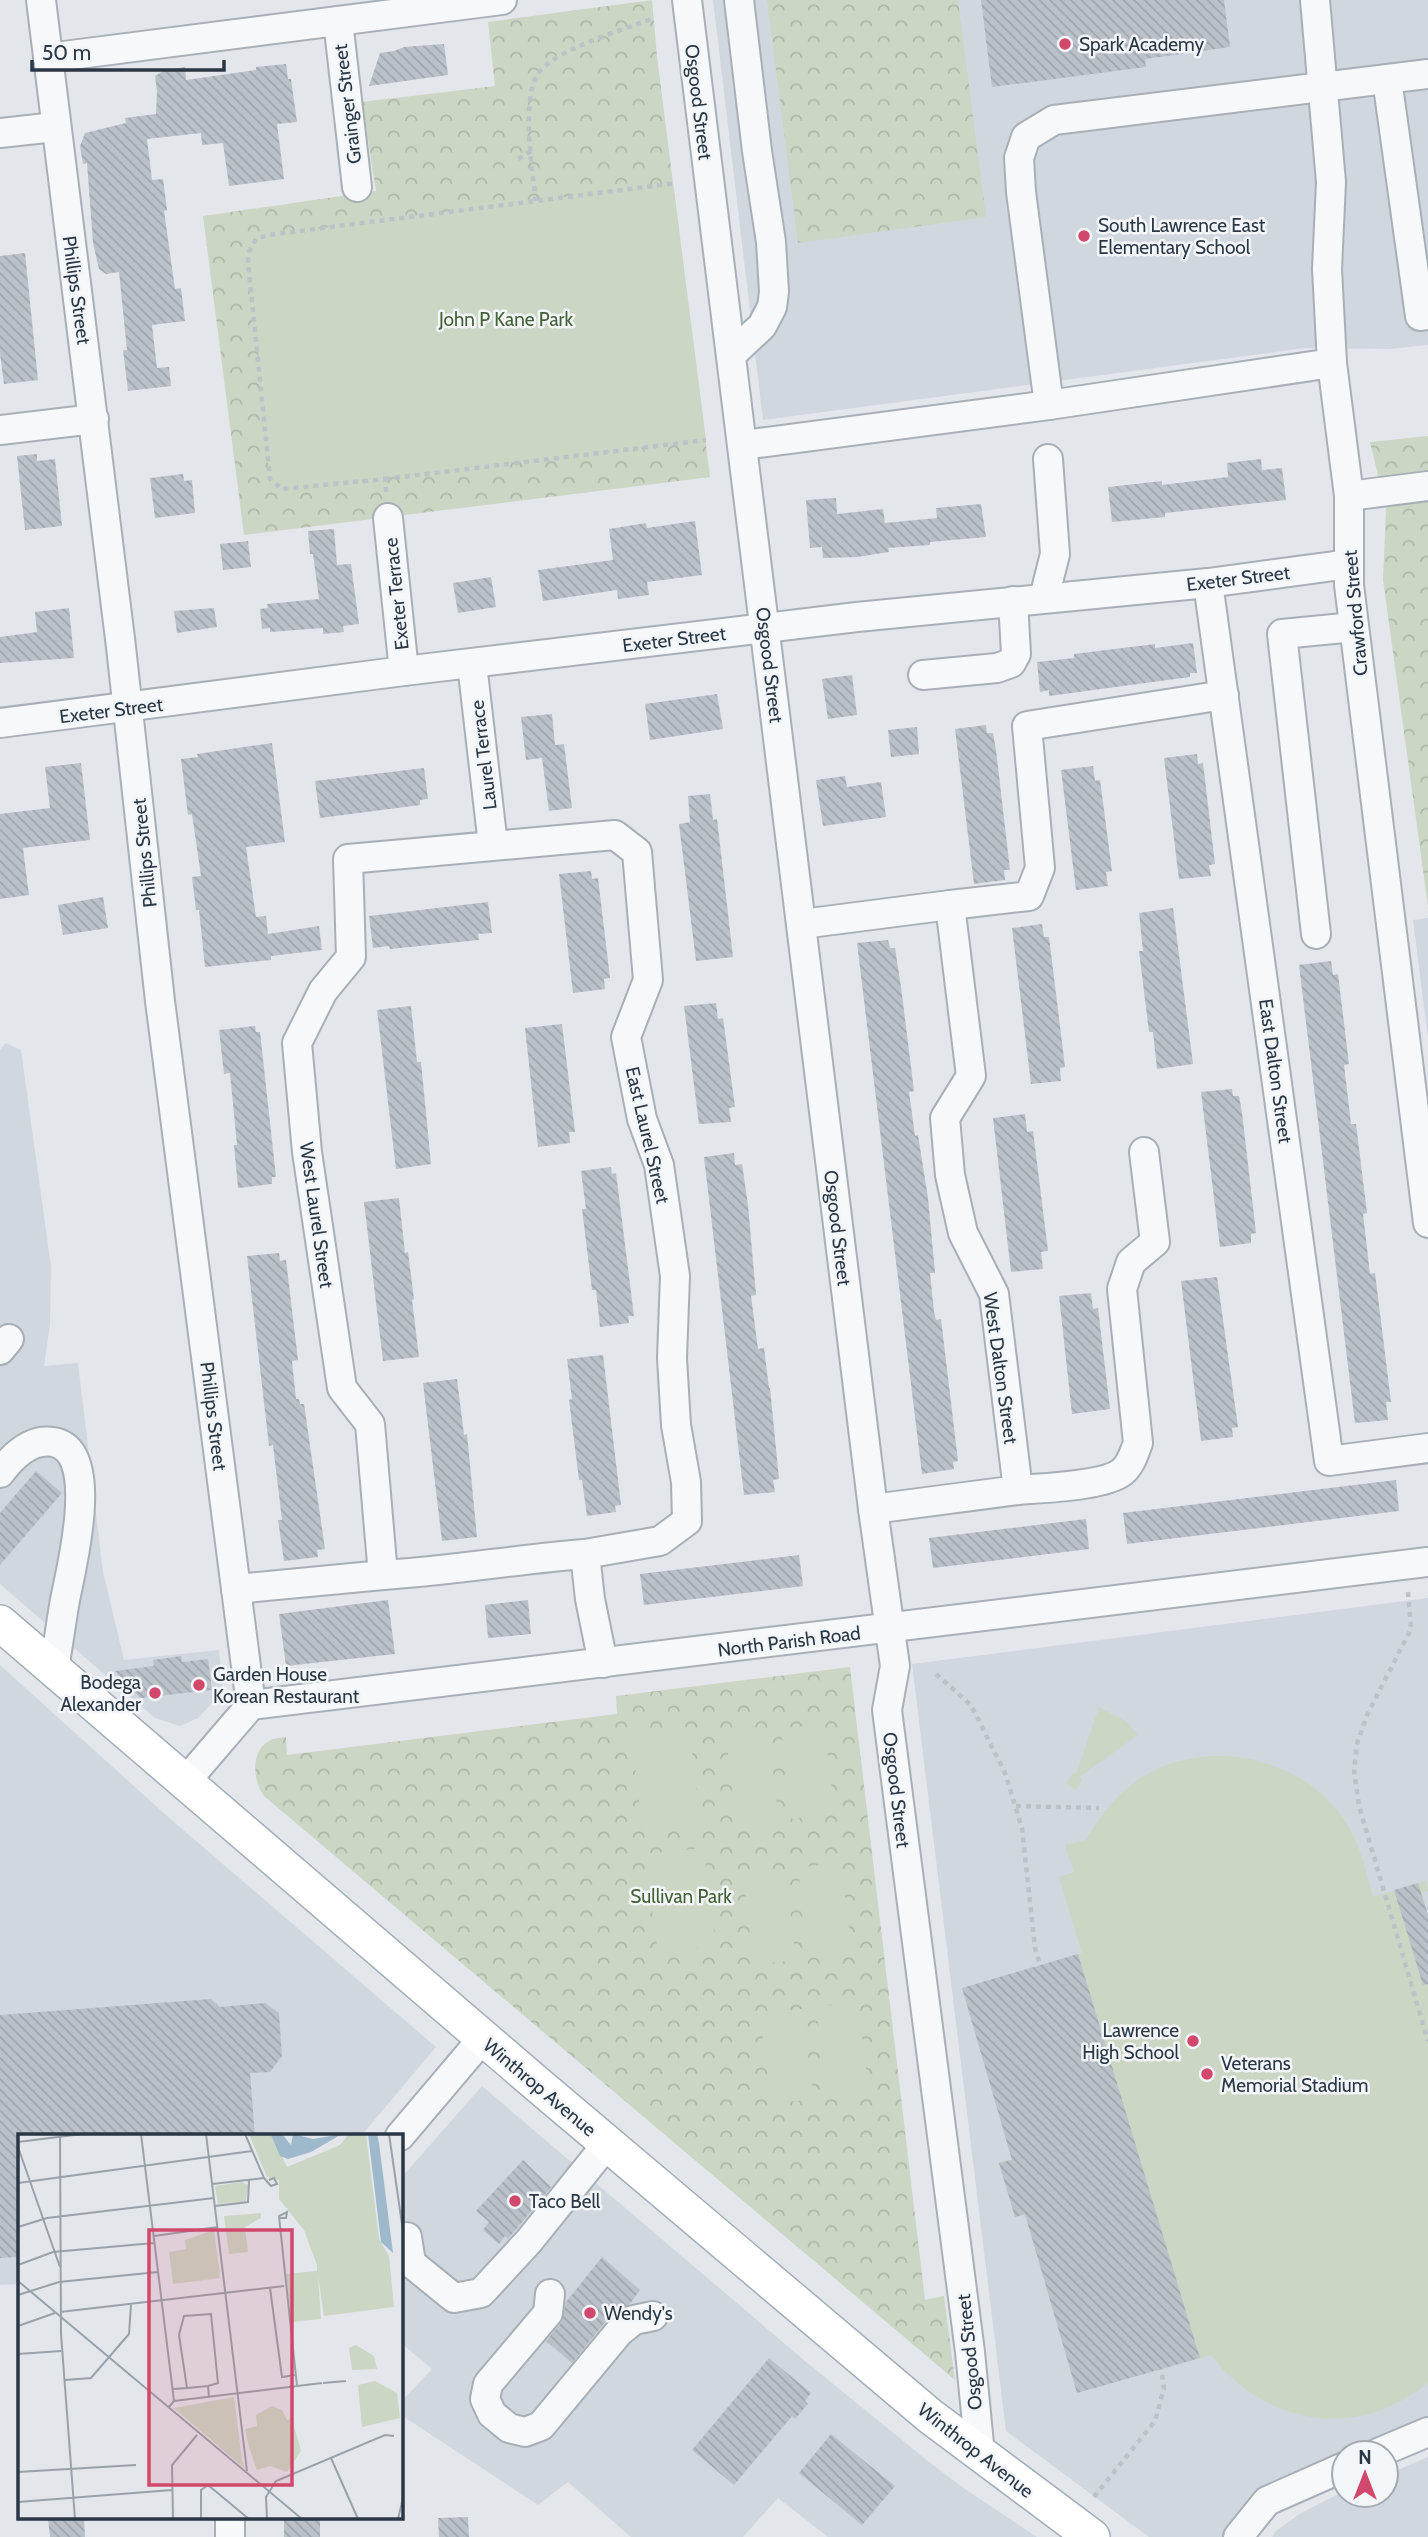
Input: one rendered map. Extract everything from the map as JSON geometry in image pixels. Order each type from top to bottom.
[{"type":"main road","name":"Winthrop Avenue","points":[[0,1623],[607,2144],[930,2416],[1092,2537]]},
{"type":"street","name":"Phillips Street","points":[[41,0],[129,708],[160,1001],[251,1705]]},
{"type":"street","points":[[48,58],[502,0]]},
{"type":"street","name":"Osgood Street","points":[[687,0],[873,1508],[895,1666],[887,1710],[970,2352],[980,2454]]},
{"type":"street","points":[[731,355],[762,326],[772,307],[774,292],[771,242],[739,0]]},
{"type":"street","name":"Crawford Street","points":[[1315,0],[1331,181],[1326,269],[1332,362],[1349,496],[1349,564],[1354,627],[1428,1223]]},
{"type":"street","name":"Grainger Street","points":[[338,21],[357,187]]},
{"type":"street","points":[[1049,405],[1021,192],[1019,158],[1026,137],[1054,120],[1428,74]]},
{"type":"street","points":[[1387,79],[1420,316],[1428,315]]},
{"type":"street","points":[[0,133],[55,127]]},
{"type":"street","points":[[743,445],[1049,405],[1332,362]]},
{"type":"street","points":[[0,430],[94,419]]},
{"type":"street","points":[[1044,598],[1055,554],[1048,459]]},
{"type":"street","points":[[1349,496],[1428,486]]},
{"type":"street","name":"Exeter Terrace","points":[[388,517],[404,671]]},
{"type":"street","name":"Exeter Street","points":[[0,723],[766,628],[1208,583],[1349,564]]},
{"type":"street","name":"East Dalton Street","points":[[1208,583],[1329,1461],[1428,1448]]},
{"type":"street","points":[[923,675],[997,668],[1012,663],[1016,654],[1013,601]]},
{"type":"street","points":[[1316,934],[1282,634],[1354,627]]},
{"type":"street","name":"Laurel Terrace","points":[[472,664],[493,845]]},
{"type":"street","points":[[802,924],[1029,896],[1040,868],[1027,726],[1224,695]]},
{"type":"street","name":"East Laurel Street","points":[[493,845],[615,835],[637,852],[648,980],[626,1037],[642,1119],[659,1165],[675,1276],[673,1358],[676,1425],[686,1482],[687,1521],[660,1541],[585,1554]]},
{"type":"street","name":"West Laurel Street","points":[[383,1574],[370,1424],[342,1388],[307,1152],[297,1044],[323,991],[351,957],[348,859],[493,845]]},
{"type":"street","name":"West Dalton Street","points":[[950,905],[971,1076],[945,1118],[950,1175],[963,1233],[994,1294],[1018,1490]]},
{"type":"street","points":[[873,1508],[1018,1490],[1085,1485],[1121,1474],[1132,1460],[1138,1443],[1122,1289],[1131,1262],[1155,1242],[1144,1153]]},
{"type":"street","points":[[0,1473],[15,1454],[36,1443],[49,1441],[61,1444],[72,1455],[81,1509],[54,1670]]},
{"type":"street","points":[[236,1589],[585,1554],[590,1599],[603,1663]]},
{"type":"street","name":"North Parish Road","points":[[251,1705],[1428,1562]]},
{"type":"street","points":[[185,1782],[251,1705]]},
{"type":"street","points":[[402,2134],[483,2038]]},
{"type":"street","points":[[407,2237],[411,2263],[430,2280],[454,2298],[481,2293],[529,2241],[607,2144]]},
{"type":"street","points":[[550,2294],[548,2313],[488,2384],[485,2399],[492,2414],[509,2428],[525,2432],[541,2426],[619,2332],[634,2320],[653,2316]]},
{"type":"street","points":[[1400,2444],[1428,2432]]},
{"type":"street","points":[[1238,2537],[1266,2501],[1330,2473]]},
{"type":"path","points":[[536,201],[530,99],[536,76],[552,59],[576,47],[654,18]]},
{"type":"path","points":[[518,159],[531,151]]},
{"type":"path","points":[[677,183],[268,235],[256,239],[248,262],[270,479],[282,489],[706,440]]},
{"type":"path","points":[[385,479],[388,517]]},
{"type":"path","points":[[1408,1592],[1411,1629],[1367,1715],[1357,1744],[1354,1770],[1359,1806],[1428,2041]]},
{"type":"path","points":[[936,1674],[971,1705],[1004,1773],[1016,1806],[1035,1948],[1040,1965]]},
{"type":"path","points":[[1016,1806],[1099,1808]]},
{"type":"path","points":[[1094,2497],[1155,2421],[1164,2388],[1161,2369]]},
{"type":"shaded area","name":"South Lawrence East Elementary School","points":[[713,0],[1428,0],[1428,345],[1389,349],[1305,348],[763,420]]},
{"type":"shaded area","points":[[1428,918],[1428,1038],[1413,920]]},
{"type":"shaded area","points":[[6,1043],[21,1050],[51,1267],[50,1324],[44,1366],[78,1363],[103,1572],[124,1660],[219,1650],[223,1691],[198,1718],[180,1726],[155,1718],[0,1584],[0,1050]]},
{"type":"shaded area","name":"Lawrence High School","points":[[1428,1598],[1428,2417],[1374,2439],[1330,2439],[1330,2457],[1316,2463],[1224,2537],[1149,2537],[1006,2431],[912,1664]]},
{"type":"shaded area","points":[[0,1665],[167,1816],[436,2047],[363,2134],[18,2134],[18,2284],[0,2285]]},
{"type":"shaded area","points":[[482,2086],[805,2361],[929,2462],[1037,2537],[828,2537],[778,2498],[743,2537],[631,2537],[568,2482],[538,2505],[402,2416],[402,2401],[432,2369],[402,2344],[402,2177]]},
{"type":"shaded area","points":[[1428,2457],[1428,2537],[1272,2537],[1301,2513],[1330,2498],[1330,2509],[1400,2509],[1400,2469]]},
{"type":"green space","name":"John P Kane Park","points":[[652,0],[710,477],[244,535],[203,216],[376,191],[362,102],[495,86],[488,22]]},
{"type":"green space","points":[[767,0],[958,0],[986,217],[798,243]]},
{"type":"green space","points":[[673,183],[706,440],[282,489],[273,482],[269,475],[249,252],[256,239],[268,235]]},
{"type":"green space","points":[[1428,436],[1428,906],[1383,580],[1386,509],[1370,442]]},
{"type":"green space","name":"Sullivan Park","points":[[850,1667],[925,2300],[944,2296],[955,2380],[264,1796],[257,1783],[255,1767],[259,1752],[269,1741],[277,1738],[286,1737],[287,1755],[617,1714],[616,1696]]},
{"type":"green space","points":[[1099,1707],[1127,1722],[1138,1735],[1079,1777],[1082,1780],[1076,1790],[1066,1783],[1073,1773],[1076,1774]]},
{"type":"green space","points":[[824,1724],[835,1814],[792,1819],[781,1729]]},
{"type":"green space","points":[[689,1727],[701,1824],[643,1831],[631,1734]]},
{"type":"green space","points":[[768,1730],[779,1821],[737,1826],[726,1736]]},
{"type":"green space","name":"Veterans Memorial Stadium","points":[[1212,1756],[1232,1756],[1270,1765],[1306,1782],[1321,1794],[1352,1832],[1373,1897],[1426,1881],[1428,1891],[1422,1893],[1428,1915],[1428,2383],[1393,2405],[1357,2417],[1333,2419],[1287,2411],[1245,2388],[1211,2355],[1077,2393],[1025,2215],[1015,2217],[999,2163],[1012,2159],[962,1988],[1082,1953],[1059,1877],[1074,1872],[1065,1845],[1086,1840],[1109,1806],[1137,1780],[1171,1764]]},
{"type":"green space","points":[[703,1848],[716,1945],[658,1953],[645,1854]]},
{"type":"green space","points":[[841,1862],[852,1953],[810,1958],[798,1868]]},
{"type":"green space","points":[[785,1870],[796,1960],[754,1965],[743,1875]]},
{"type":"green space","points":[[858,2002],[869,2092],[827,2097],[816,2007]]},
{"type":"green space","points":[[802,2009],[814,2099],[771,2104],[760,2014]]},
{"type":"building","name":"Spark Academy","points":[[981,0],[1224,0],[1230,47],[1145,59],[1146,67],[992,87]]},
{"type":"building","points":[[444,44],[448,75],[369,86],[380,53],[404,47]]},
{"type":"building","points":[[286,64],[288,79],[291,79],[297,122],[277,124],[284,179],[229,186],[223,143],[202,145],[201,133],[147,139],[152,180],[163,179],[167,210],[164,211],[175,289],[181,288],[185,321],[152,325],[157,368],[169,367],[171,386],[128,391],[119,272],[106,274],[99,269],[93,243],[87,163],[83,164],[80,146],[85,133],[126,123],[125,118],[156,114],[155,76],[165,70],[185,67],[186,80]]},
{"type":"building","points":[[25,253],[38,380],[4,384],[0,353],[0,256]]},
{"type":"building","points":[[37,454],[37,461],[55,459],[62,526],[25,530],[17,456]]},
{"type":"building","points":[[1261,459],[1262,470],[1282,468],[1286,500],[1165,513],[1165,517],[1112,522],[1108,487],[1162,481],[1162,485],[1228,477],[1227,463]]},
{"type":"building","points":[[183,474],[184,481],[192,480],[195,513],[155,518],[150,478]]},
{"type":"building","points":[[836,498],[837,514],[883,509],[885,523],[937,518],[936,508],[981,504],[986,537],[888,548],[889,552],[857,557],[823,558],[822,547],[810,548],[806,500]]},
{"type":"building","points":[[695,521],[702,575],[647,582],[649,595],[618,599],[617,590],[543,601],[538,570],[613,560],[609,529],[646,523],[647,528]]},
{"type":"building","points":[[334,529],[337,565],[351,564],[359,624],[343,626],[344,632],[323,634],[323,628],[270,632],[270,628],[262,629],[260,609],[268,608],[267,604],[319,599],[308,531]]},
{"type":"building","points":[[248,541],[251,567],[223,570],[220,544]]},
{"type":"building","points":[[491,577],[496,607],[458,613],[453,583]]},
{"type":"building","points":[[69,608],[74,658],[0,663],[0,637],[37,632],[35,612]]},
{"type":"building","points":[[214,608],[217,627],[177,633],[174,611]]},
{"type":"building","points":[[1193,643],[1197,673],[1190,673],[1190,677],[1049,696],[1049,690],[1040,692],[1037,662],[1074,658],[1074,654],[1155,644],[1155,648]]},
{"type":"building","points":[[852,675],[857,715],[828,719],[822,679]]},
{"type":"building","points":[[717,694],[723,729],[650,740],[645,704]]},
{"type":"building","points":[[552,714],[555,745],[564,744],[572,808],[549,811],[542,758],[526,760],[521,717]]},
{"type":"building","points":[[986,725],[987,733],[993,733],[996,750],[1010,870],[1004,870],[1005,880],[974,884],[955,729]]},
{"type":"building","points":[[917,727],[919,754],[891,757],[888,730]]},
{"type":"building","points":[[272,743],[285,842],[246,847],[256,917],[266,916],[268,934],[319,926],[322,950],[271,956],[271,960],[205,967],[199,910],[196,910],[192,877],[201,876],[192,814],[188,815],[181,759],[198,757],[197,754]]},
{"type":"building","points":[[1197,754],[1198,764],[1203,763],[1215,864],[1209,865],[1211,876],[1179,879],[1164,758]]},
{"type":"building","points":[[81,763],[90,840],[23,848],[29,895],[0,899],[0,814],[50,808],[45,767]]},
{"type":"building","points":[[1093,766],[1095,781],[1100,780],[1112,871],[1106,872],[1108,886],[1076,890],[1061,770]]},
{"type":"building","points":[[424,768],[428,799],[420,800],[420,805],[320,818],[315,781]]},
{"type":"building","points":[[845,776],[847,787],[881,782],[886,817],[823,826],[816,780]]},
{"type":"building","points":[[710,794],[713,820],[717,819],[733,957],[696,961],[679,824],[690,822],[688,796]]},
{"type":"building","points":[[591,871],[592,879],[598,878],[610,978],[604,979],[605,989],[573,993],[559,874]]},
{"type":"building","points":[[103,897],[108,928],[63,935],[58,905]]},
{"type":"building","points":[[488,902],[492,933],[478,934],[479,940],[390,949],[389,946],[373,948],[369,916]]},
{"type":"building","points":[[1173,908],[1193,1064],[1157,1069],[1153,1032],[1149,1032],[1139,951],[1143,951],[1139,913]]},
{"type":"building","points":[[1042,924],[1044,937],[1049,937],[1065,1067],[1060,1068],[1061,1081],[1031,1084],[1012,928]]},
{"type":"building","points":[[888,940],[890,948],[895,948],[901,987],[914,1091],[909,1092],[928,1198],[935,1273],[930,1273],[934,1312],[936,1320],[941,1319],[958,1461],[953,1462],[954,1469],[922,1474],[857,943]]},
{"type":"building","points":[[1331,961],[1333,975],[1338,974],[1349,1064],[1344,1065],[1351,1124],[1356,1124],[1367,1213],[1363,1214],[1370,1274],[1375,1273],[1391,1402],[1386,1402],[1388,1420],[1355,1423],[1299,965]]},
{"type":"building","points":[[716,1003],[718,1019],[723,1018],[735,1107],[729,1108],[731,1122],[699,1124],[684,1006]]},
{"type":"building","points":[[411,1006],[417,1062],[421,1062],[431,1164],[396,1169],[377,1010]]},
{"type":"building","points":[[562,1024],[575,1132],[569,1132],[570,1143],[538,1147],[525,1028]]},
{"type":"building","points":[[255,1026],[256,1032],[260,1032],[276,1177],[272,1177],[272,1184],[238,1188],[230,1073],[224,1074],[219,1030]]},
{"type":"building","points":[[1232,1089],[1233,1096],[1239,1096],[1242,1113],[1256,1233],[1251,1234],[1251,1243],[1220,1247],[1201,1092]]},
{"type":"building","points":[[1025,1114],[1027,1132],[1033,1131],[1048,1251],[1041,1252],[1043,1269],[1011,1272],[993,1118]]},
{"type":"building","points":[[734,1153],[735,1165],[742,1164],[748,1205],[756,1295],[751,1296],[758,1349],[764,1348],[779,1479],[773,1480],[775,1492],[744,1495],[704,1157]]},
{"type":"building","points":[[611,1167],[612,1174],[616,1173],[634,1316],[628,1316],[629,1323],[600,1327],[596,1290],[592,1290],[582,1209],[586,1209],[581,1171]]},
{"type":"building","points":[[399,1198],[405,1253],[408,1252],[414,1299],[419,1357],[383,1361],[364,1202]]},
{"type":"building","points":[[279,1253],[280,1261],[286,1260],[298,1360],[292,1361],[296,1399],[299,1399],[300,1404],[304,1404],[325,1549],[317,1550],[318,1557],[284,1561],[278,1520],[282,1520],[273,1445],[269,1446],[247,1256]]},
{"type":"building","points":[[1217,1277],[1238,1427],[1232,1428],[1233,1437],[1201,1441],[1181,1281]]},
{"type":"building","points":[[1091,1293],[1093,1309],[1098,1308],[1110,1409],[1072,1414],[1059,1296]]},
{"type":"building","points":[[603,1355],[621,1505],[615,1506],[616,1512],[587,1516],[582,1480],[579,1480],[567,1359]]},
{"type":"building","points":[[457,1379],[464,1435],[467,1434],[477,1537],[442,1541],[423,1383]]},
{"type":"building","points":[[36,1471],[62,1493],[0,1565],[0,1513]]},
{"type":"building","points":[[1396,1480],[1399,1511],[1127,1544],[1123,1513]]},
{"type":"building","points":[[1086,1519],[1089,1549],[933,1568],[929,1538]]},
{"type":"building","points":[[799,1555],[803,1586],[644,1605],[640,1574]]},
{"type":"building","points":[[388,1600],[395,1654],[286,1666],[279,1614]]},
{"type":"building","points":[[528,1600],[531,1634],[488,1638],[485,1605]]},
{"type":"building","points":[[181,1656],[182,1662],[208,1659],[212,1690],[140,1698],[115,1671],[154,1666],[153,1660]]},
{"type":"building","points":[[1418,1883],[1428,1915],[1428,1984],[1423,1985],[1394,1890]]},
{"type":"building","points":[[1078,1954],[1200,2358],[1077,2393],[1025,2214],[1015,2217],[999,2163],[1012,2160],[962,1988]]},
{"type":"building","points":[[211,1999],[220,2007],[265,2003],[279,2013],[282,2056],[270,2072],[250,2073],[255,2134],[18,2134],[18,2257],[0,2258],[0,2015]]},
{"type":"building","name":"Taco Bell","points":[[523,2160],[551,2187],[508,2239],[505,2236],[499,2244],[483,2230],[489,2222],[476,2211]]},
{"type":"building","name":"Wendy's","points":[[602,2257],[640,2290],[629,2305],[606,2321],[572,2363],[546,2341],[561,2323],[566,2302]]},
{"type":"building","points":[[769,2358],[811,2393],[805,2401],[808,2404],[795,2419],[792,2416],[734,2485],[692,2450]]},
{"type":"building","points":[[831,2434],[895,2486],[862,2525],[799,2473]]},
{"type":"building","points":[[468,2517],[469,2537],[439,2537],[438,2518]]},
{"type":"building","points":[[48,2520],[84,2520],[85,2537],[50,2537]]},
{"type":"building","points":[[284,2520],[320,2520],[320,2537],[284,2537]]},
{"type":"place","name":"Spark Academy","points":[[1065,44]]},
{"type":"place","name":"South Lawrence East Elementary School","points":[[1084,236]]},
{"type":"place","name":"Garden House Korean Restaurant","points":[[199,1685]]},
{"type":"place","name":"Bodega Alexander","points":[[155,1693]]},
{"type":"place","name":"Lawrence High School","points":[[1193,2041]]},
{"type":"place","name":"Veterans Memorial Stadium","points":[[1207,2074]]},
{"type":"place","name":"Taco Bell","points":[[515,2201]]},
{"type":"place","name":"Wendy's","points":[[590,2313]]}]
